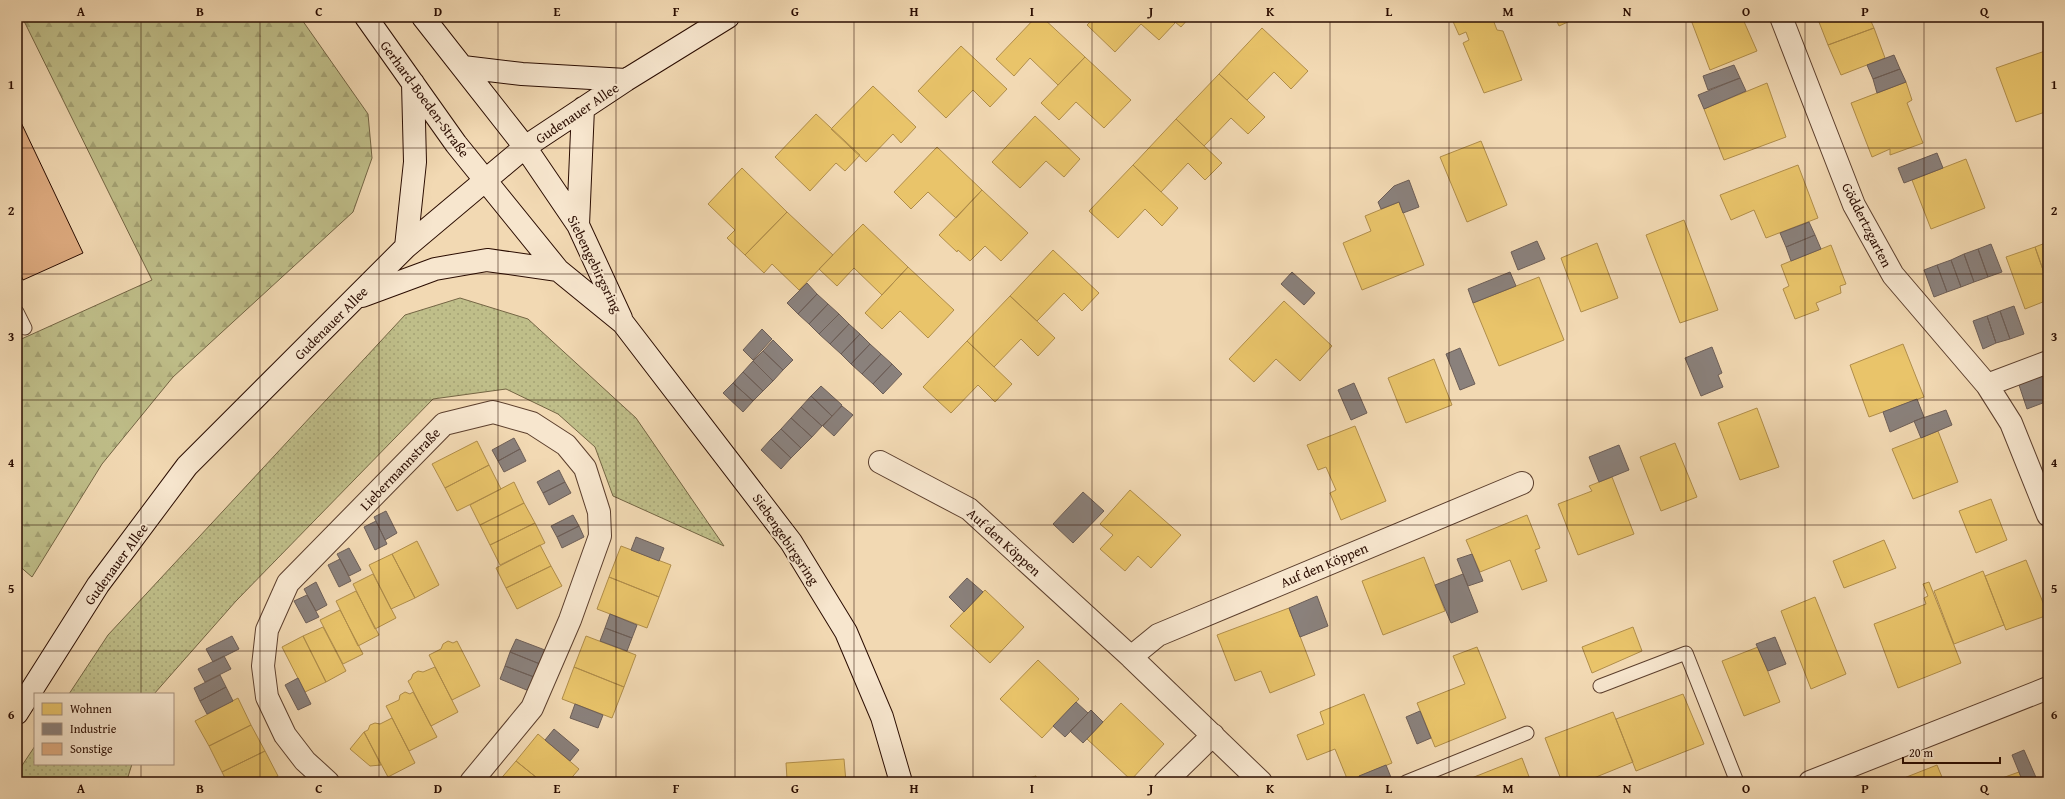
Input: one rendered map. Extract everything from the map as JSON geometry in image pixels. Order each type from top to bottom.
[{"type":"street","name":"Gerhard-Boeden-Straße","points":[[366,17],[456,144],[486,180]]},
{"type":"street","points":[[423,17],[525,148]]},
{"type":"street","name":"Gudenauer Allee","points":[[17,713],[98,585],[187,466],[357,298],[406,247],[525,148],[626,80],[728,17]]},
{"type":"street","name":"Göddertzgarten","points":[[1781,17],[1854,205],[1878,250],[1893,275],[1987,385],[2011,423],[2048,514]]},
{"type":"street","points":[[463,67],[522,74],[626,80]]},
{"type":"street","points":[[406,247],[415,162],[413,83]]},
{"type":"street","points":[[578,225],[583,108]]},
{"type":"street","name":"Siebengebirgsring","points":[[525,148],[578,225],[623,323]]},
{"type":"street","name":"Siebengebirgsring","points":[[486,180],[558,270],[623,323],[726,454],[791,542],[842,626],[882,717],[901,782]]},
{"type":"street","points":[[357,298],[435,269],[487,260],[558,270]]},
{"type":"street","points":[[1987,385],[2048,362]]},
{"type":"street","name":"Liebermannstraße","points":[[328,782],[305,761],[285,735],[268,697],[263,666],[267,630],[282,596],[288,583],[444,424],[493,412],[532,424],[566,445],[585,468],[600,512],[600,536],[570,620],[532,708],[471,782]]},
{"type":"street","name":"Auf den Köppen","points":[[880,462],[969,509],[1132,657],[1261,782]]},
{"type":"street","name":"Auf den Köppen","points":[[1132,657],[1158,635],[1522,483]]},
{"type":"street","points":[[1810,782],[2048,688]]},
{"type":"street","points":[[1165,782],[1213,735]]},
{"type":"lane","points":[[17,312],[25,328]]},
{"type":"lane","points":[[1600,686],[1686,653],[1737,782]]},
{"type":"lane","points":[[1406,782],[1527,733]]},
{"type":"green space","points":[[22,17],[300,17],[368,114],[372,158],[353,212],[173,377],[102,464],[32,577],[17,564],[17,341],[152,280]]},
{"type":"green space","points":[[460,298],[528,319],[636,418],[724,546],[613,496],[595,447],[558,414],[506,389],[433,399],[236,601],[155,693],[70,693],[108,635],[405,315]]},
{"type":"green space","points":[[34,748],[34,765],[132,765],[127,780],[129,782],[17,782],[17,773]]},
{"type":"building: Wohnen","points":[[1036,17],[1042,17],[1085,57],[1058,85],[1030,58],[1014,76],[996,59]]},
{"type":"building: Wohnen","points":[[1095,17],[1169,17],[1175,23],[1159,40],[1141,24],[1115,52],[1087,25]]},
{"type":"building: Wohnen","points":[[1169,17],[1190,17],[1181,27]]},
{"type":"building: Wohnen","points":[[1451,17],[1492,17],[1497,30],[1503,31],[1522,80],[1484,93],[1463,43],[1469,40],[1466,32],[1459,35]]},
{"type":"building: Wohnen","points":[[1555,17],[1579,17],[1559,26]]},
{"type":"building: Wohnen","points":[[1697,17],[1742,17],[1757,51],[1710,70],[1691,20]]},
{"type":"building: Wohnen","points":[[1817,17],[1869,17],[1874,28],[1828,45]]},
{"type":"building: Wohnen","points":[[1262,28],[1308,71],[1291,89],[1274,72],[1247,100],[1219,74]]},
{"type":"building: Wohnen","points":[[1874,28],[1885,58],[1841,75],[1828,45]]},
{"type":"building: Wohnen","points":[[961,46],[1007,89],[990,107],[973,90],[946,118],[918,91]]},
{"type":"building: Wohnen","points":[[2048,50],[2048,111],[2016,122],[1996,68]]},
{"type":"building: Wohnen","points":[[1085,57],[1131,100],[1104,128],[1076,102],[1059,120],[1041,103]]},
{"type":"building: Wohnen","points":[[1219,74],[1265,117],[1248,134],[1231,118],[1204,146],[1176,119]]},
{"type":"building: Wohnen","points":[[1906,82],[1912,100],[1907,103],[1923,143],[1890,155],[1890,149],[1872,157],[1851,103]]},
{"type":"building: Wohnen","points":[[1767,83],[1786,137],[1724,160],[1704,109]]},
{"type":"building: Wohnen","points":[[873,86],[916,127],[901,143],[893,134],[866,162],[831,129]]},
{"type":"building: Wohnen","points":[[816,114],[860,155],[845,171],[836,163],[810,191],[775,157]]},
{"type":"building: Wohnen","points":[[1035,116],[1080,159],[1064,177],[1046,161],[1020,188],[992,162]]},
{"type":"building: Wohnen","points":[[1176,119],[1222,163],[1205,180],[1188,163],[1161,192],[1133,165]]},
{"type":"building: Wohnen","points":[[1481,141],[1507,205],[1467,222],[1440,157]]},
{"type":"building: Wohnen","points":[[937,147],[982,190],[956,218],[928,192],[911,209],[894,192]]},
{"type":"building: Wohnen","points":[[1966,159],[1985,208],[1931,229],[1912,180]]},
{"type":"building: Wohnen","points":[[1133,165],[1178,208],[1162,226],[1145,209],[1118,238],[1089,211]]},
{"type":"building: Wohnen","points":[[1798,165],[1818,218],[1766,238],[1754,210],[1731,220],[1720,195]]},
{"type":"building: Wohnen","points":[[742,168],[787,212],[745,255],[727,238],[735,230],[708,204]]},
{"type":"building: Wohnen","points":[[982,190],[1028,233],[1001,261],[985,246],[970,261],[958,250],[957,252],[939,235]]},
{"type":"building: Wohnen","points":[[1399,202],[1424,265],[1362,290],[1343,243],[1371,231],[1365,216]]},
{"type":"building: Wohnen","points":[[787,212],[833,255],[799,290],[772,264],[764,273],[745,255]]},
{"type":"building: Wohnen","points":[[1684,220],[1718,310],[1680,323],[1646,235]]},
{"type":"building: Wohnen","points":[[863,224],[908,267],[882,295],[854,268],[837,286],[819,269]]},
{"type":"building: Wohnen","points":[[2048,242],[2048,284],[2035,247]]},
{"type":"building: Wohnen","points":[[1597,243],[1618,298],[1581,312],[1561,258]]},
{"type":"building: Wohnen","points":[[1831,245],[1846,284],[1840,286],[1841,293],[1816,303],[1819,310],[1795,319],[1783,289],[1789,286],[1781,265]]},
{"type":"building: Wohnen","points":[[2035,247],[2048,284],[2048,300],[2025,309],[2006,257]]},
{"type":"building: Wohnen","points":[[1053,250],[1099,293],[1082,311],[1064,293],[1037,321],[1010,296]]},
{"type":"building: Wohnen","points":[[908,267],[954,310],[928,338],[900,311],[882,329],[865,313]]},
{"type":"building: Wohnen","points":[[1539,277],[1564,340],[1499,366],[1473,303]]},
{"type":"building: Wohnen","points":[[1010,296],[1055,338],[1038,356],[1021,339],[994,367],[967,341]]},
{"type":"building: Wohnen","points":[[1284,301],[1332,346],[1300,381],[1276,359],[1254,382],[1229,359]]},
{"type":"building: Wohnen","points":[[967,341],[1012,384],[995,402],[978,385],[951,413],[923,387]]},
{"type":"building: Wohnen","points":[[1903,344],[1924,397],[1869,417],[1850,365]]},
{"type":"building: Wohnen","points":[[1434,359],[1452,405],[1406,423],[1388,378]]},
{"type":"building: Wohnen","points":[[1757,408],[1779,467],[1740,480],[1718,423]]},
{"type":"building: Wohnen","points":[[1355,426],[1386,501],[1341,520],[1330,493],[1336,490],[1326,467],[1318,470],[1307,445]]},
{"type":"building: Wohnen","points":[[1938,431],[1958,482],[1913,499],[1892,449]]},
{"type":"building: Wohnen","points":[[477,441],[489,465],[445,488],[432,464]]},
{"type":"building: Wohnen","points":[[1675,443],[1697,497],[1661,511],[1640,457]]},
{"type":"building: Wohnen","points":[[489,465],[501,489],[457,511],[445,488]]},
{"type":"building: Wohnen","points":[[1612,477],[1634,534],[1578,555],[1558,504],[1592,491],[1589,486]]},
{"type":"building: Wohnen","points":[[514,482],[524,503],[480,525],[470,505]]},
{"type":"building: Wohnen","points":[[1130,490],[1181,535],[1151,568],[1138,556],[1125,571],[1100,549],[1113,535],[1100,524]]},
{"type":"building: Wohnen","points":[[1991,499],[2007,540],[1976,553],[1959,511]]},
{"type":"building: Wohnen","points":[[524,503],[535,523],[490,545],[480,525]]},
{"type":"building: Wohnen","points":[[1527,515],[1540,548],[1535,550],[1547,581],[1522,590],[1510,560],[1480,572],[1466,540]]},
{"type":"building: Wohnen","points":[[535,523],[545,543],[500,565],[490,545]]},
{"type":"building: Wohnen","points":[[1884,540],[1896,568],[1844,588],[1833,561]]},
{"type":"building: Wohnen","points":[[417,541],[439,585],[415,598],[392,554]]},
{"type":"building: Wohnen","points":[[540,545],[551,566],[506,588],[496,568]]},
{"type":"building: Wohnen","points":[[621,546],[671,565],[659,597],[609,577]]},
{"type":"building: Wohnen","points":[[392,554],[415,598],[391,609],[369,565]]},
{"type":"building: Wohnen","points":[[1424,557],[1445,611],[1383,635],[1362,581]]},
{"type":"building: Wohnen","points":[[2026,560],[2048,615],[2006,630],[1985,576]]},
{"type":"building: Wohnen","points":[[551,566],[562,586],[517,609],[506,588]]},
{"type":"building: Wohnen","points":[[1983,571],[2004,625],[1954,644],[1934,591]]},
{"type":"building: Wohnen","points":[[373,574],[396,618],[375,629],[353,584]]},
{"type":"building: Wohnen","points":[[609,577],[659,597],[647,628],[597,609]]},
{"type":"building: Wohnen","points":[[1929,582],[1961,663],[1898,688],[1874,624],[1926,604],[1924,598],[1928,596],[1923,584]]},
{"type":"building: Wohnen","points":[[985,590],[1024,627],[990,663],[950,626]]},
{"type":"building: Wohnen","points":[[356,591],[379,635],[358,646],[336,601]]},
{"type":"building: Wohnen","points":[[1815,597],[1846,674],[1811,689],[1781,611]]},
{"type":"building: Wohnen","points":[[1289,608],[1315,675],[1270,693],[1261,671],[1235,681],[1217,635]]},
{"type":"building: Wohnen","points":[[340,610],[363,654],[343,664],[320,620]]},
{"type":"building: Wohnen","points":[[323,627],[346,671],[326,682],[303,636]]},
{"type":"building: Wohnen","points":[[1633,627],[1642,651],[1592,673],[1582,647]]},
{"type":"building: Wohnen","points":[[303,636],[326,682],[305,692],[282,647]]},
{"type":"building: Wohnen","points":[[586,636],[636,655],[624,687],[574,667]]},
{"type":"building: Wohnen","points":[[448,641],[453,643],[457,641],[480,686],[452,700],[429,655],[441,649],[443,644]]},
{"type":"building: Wohnen","points":[[1477,647],[1506,718],[1435,747],[1417,703],[1465,684],[1453,656]]},
{"type":"building: Wohnen","points":[[1758,647],[1780,702],[1744,716],[1722,661]]},
{"type":"building: Wohnen","points":[[1038,660],[1079,699],[1042,738],[1000,699]]},
{"type":"building: Wohnen","points":[[435,667],[458,712],[431,726],[408,681],[411,679],[413,674],[418,671],[423,672]]},
{"type":"building: Wohnen","points":[[574,667],[624,687],[612,718],[562,699]]},
{"type":"building: Wohnen","points":[[405,692],[410,694],[413,692],[437,737],[409,751],[386,706],[399,700],[400,695]]},
{"type":"building: Wohnen","points":[[1364,694],[1392,763],[1348,781],[1335,749],[1307,760],[1297,735],[1324,724],[1320,712]]},
{"type":"building: Wohnen","points":[[1683,694],[1704,744],[1636,771],[1616,719]]},
{"type":"building: Wohnen","points":[[238,698],[251,725],[209,746],[195,721]]},
{"type":"building: Wohnen","points":[[1121,703],[1164,744],[1131,780],[1087,739]]},
{"type":"building: Wohnen","points":[[1613,712],[1633,762],[1584,782],[1562,782],[1545,738]]},
{"type":"building: Wohnen","points":[[392,718],[415,763],[388,777],[364,732],[368,730],[370,725],[375,723],[380,724]]},
{"type":"building: Wohnen","points":[[251,725],[265,751],[222,772],[209,746]]},
{"type":"building: Wohnen","points":[[364,732],[381,765],[370,766],[350,749]]},
{"type":"building: Wohnen","points":[[538,734],[579,769],[568,782],[542,782],[516,761]]},
{"type":"building: Wohnen","points":[[265,751],[278,776],[267,782],[227,782],[222,772]]},
{"type":"building: Wohnen","points":[[1522,758],[1531,782],[1464,781]]},
{"type":"building: Wohnen","points":[[844,759],[846,782],[784,782],[787,779],[786,763]]},
{"type":"building: Wohnen","points":[[516,761],[542,782],[498,782]]},
{"type":"building: Wohnen","points":[[1937,765],[1944,782],[1894,782]]},
{"type":"building: Wohnen","points":[[2019,772],[2023,782],[1991,782]]},
{"type":"building: Wohnen","points":[[1036,776],[1038,782],[1015,782]]},
{"type":"building: Industrie","points":[[1894,55],[1900,69],[1873,79],[1867,65]]},
{"type":"building: Industrie","points":[[1734,65],[1740,78],[1708,90],[1703,76]]},
{"type":"building: Industrie","points":[[1900,69],[1906,82],[1877,93],[1873,79]]},
{"type":"building: Industrie","points":[[1740,78],[1746,91],[1704,109],[1698,95]]},
{"type":"building: Industrie","points":[[1937,153],[1943,168],[1904,183],[1898,168]]},
{"type":"building: Industrie","points":[[1409,180],[1419,207],[1403,213],[1399,202],[1381,209],[1378,202],[1394,186]]},
{"type":"building: Industrie","points":[[1809,222],[1815,235],[1786,247],[1780,233]]},
{"type":"building: Industrie","points":[[1815,235],[1821,249],[1791,261],[1786,247]]},
{"type":"building: Industrie","points":[[1537,241],[1545,259],[1518,270],[1511,252]]},
{"type":"building: Industrie","points":[[1991,244],[2002,272],[1988,277],[1978,249]]},
{"type":"building: Industrie","points":[[1978,249],[1988,277],[1974,282],[1964,254]]},
{"type":"building: Industrie","points":[[1964,254],[1974,282],[1961,287],[1951,260]]},
{"type":"building: Industrie","points":[[1951,260],[1961,287],[1947,292],[1937,265]]},
{"type":"building: Industrie","points":[[1937,265],[1947,292],[1934,297],[1924,270]]},
{"type":"building: Industrie","points":[[1292,272],[1315,293],[1304,305],[1281,284]]},
{"type":"building: Industrie","points":[[1510,272],[1516,286],[1473,303],[1468,289]]},
{"type":"building: Industrie","points":[[807,283],[817,294],[798,314],[787,303]]},
{"type":"building: Industrie","points":[[817,294],[828,304],[809,324],[798,314]]},
{"type":"building: Industrie","points":[[828,304],[839,314],[819,334],[809,324]]},
{"type":"building: Industrie","points":[[2014,306],[2024,334],[2010,339],[2000,311]]},
{"type":"building: Industrie","points":[[2000,311],[2010,339],[1996,343],[1987,316]]},
{"type":"building: Industrie","points":[[839,314],[849,324],[830,344],[819,334]]},
{"type":"building: Industrie","points":[[1987,316],[1996,343],[1983,349],[1973,321]]},
{"type":"building: Industrie","points":[[849,324],[860,334],[841,354],[830,344]]},
{"type":"building: Industrie","points":[[762,329],[772,339],[753,360],[743,350]]},
{"type":"building: Industrie","points":[[860,334],[870,344],[851,364],[841,354]]},
{"type":"building: Industrie","points":[[773,340],[793,360],[783,370],[763,351]]},
{"type":"building: Industrie","points":[[870,344],[881,354],[862,374],[851,364]]},
{"type":"building: Industrie","points":[[1712,347],[1722,373],[1718,375],[1723,387],[1701,396],[1685,358]]},
{"type":"building: Industrie","points":[[1460,348],[1475,384],[1460,390],[1446,354]]},
{"type":"building: Industrie","points":[[763,351],[783,370],[773,381],[753,361]]},
{"type":"building: Industrie","points":[[881,354],[892,364],[873,384],[862,374]]},
{"type":"building: Industrie","points":[[753,361],[773,381],[763,391],[743,372]]},
{"type":"building: Industrie","points":[[892,364],[902,374],[883,394],[873,384]]},
{"type":"building: Industrie","points":[[743,372],[763,391],[753,401],[733,383]]},
{"type":"building: Industrie","points":[[2045,372],[2048,380],[2048,401],[2027,409],[2018,382]]},
{"type":"building: Industrie","points":[[733,383],[753,401],[743,412],[723,393]]},
{"type":"building: Industrie","points":[[1354,383],[1367,413],[1351,420],[1338,390]]},
{"type":"building: Industrie","points":[[821,386],[842,405],[832,416],[811,396]]},
{"type":"building: Industrie","points":[[811,396],[832,416],[822,426],[801,407]]},
{"type":"building: Industrie","points":[[1917,399],[1924,417],[1890,432],[1883,412]]},
{"type":"building: Industrie","points":[[842,406],[853,415],[834,436],[823,426]]},
{"type":"building: Industrie","points":[[801,407],[822,426],[812,437],[791,418]]},
{"type":"building: Industrie","points":[[1946,410],[1952,425],[1921,438],[1914,421]]},
{"type":"building: Industrie","points":[[791,418],[812,437],[801,448],[781,429]]},
{"type":"building: Industrie","points":[[781,429],[801,448],[791,458],[771,439]]},
{"type":"building: Industrie","points":[[514,438],[520,449],[498,461],[492,450]]},
{"type":"building: Industrie","points":[[771,439],[791,458],[781,469],[761,450]]},
{"type":"building: Industrie","points":[[1619,445],[1629,470],[1599,482],[1589,457]]},
{"type":"building: Industrie","points":[[520,449],[526,461],[504,472],[498,461]]},
{"type":"building: Industrie","points":[[559,470],[565,482],[543,493],[537,482]]},
{"type":"building: Industrie","points":[[565,482],[571,493],[549,505],[543,493]]},
{"type":"building: Industrie","points":[[1083,492],[1104,511],[1073,543],[1053,524]]},
{"type":"building: Industrie","points":[[386,511],[397,533],[385,540],[374,517]]},
{"type":"building: Industrie","points":[[573,515],[579,526],[557,537],[551,526]]},
{"type":"building: Industrie","points":[[376,521],[387,544],[375,550],[364,527]]},
{"type":"building: Industrie","points":[[579,526],[584,537],[562,548],[557,537]]},
{"type":"building: Industrie","points":[[636,537],[664,548],[659,561],[631,550]]},
{"type":"building: Industrie","points":[[349,548],[361,570],[349,576],[337,554]]},
{"type":"building: Industrie","points":[[1472,554],[1483,581],[1468,586],[1457,559]]},
{"type":"building: Industrie","points":[[340,559],[351,581],[339,587],[328,565]]},
{"type":"building: Industrie","points":[[1463,574],[1478,612],[1451,623],[1435,585]]},
{"type":"building: Industrie","points":[[967,578],[983,592],[964,612],[949,597]]},
{"type":"building: Industrie","points":[[316,582],[327,605],[316,611],[304,589]]},
{"type":"building: Industrie","points":[[307,595],[319,617],[306,623],[294,601]]},
{"type":"building: Industrie","points":[[1317,596],[1328,626],[1300,637],[1289,608]]},
{"type":"building: Industrie","points":[[610,614],[637,625],[632,638],[605,628]]},
{"type":"building: Industrie","points":[[605,628],[632,638],[627,651],[600,641]]},
{"type":"building: Industrie","points":[[232,636],[239,649],[213,662],[206,649]]},
{"type":"building: Industrie","points":[[1775,637],[1786,664],[1768,671],[1756,644]]},
{"type":"building: Industrie","points":[[516,639],[545,650],[540,664],[510,652]]},
{"type":"building: Industrie","points":[[510,652],[540,664],[534,677],[505,666]]},
{"type":"building: Industrie","points":[[224,656],[231,669],[205,682],[198,669]]},
{"type":"building: Industrie","points":[[505,666],[534,677],[529,691],[500,679]]},
{"type":"building: Industrie","points":[[220,675],[226,687],[200,701],[194,688]]},
{"type":"building: Industrie","points":[[298,678],[311,704],[298,710],[285,685]]},
{"type":"building: Industrie","points":[[226,687],[233,701],[207,714],[200,701]]},
{"type":"building: Industrie","points":[[1076,702],[1088,713],[1065,737],[1053,726]]},
{"type":"building: Industrie","points":[[575,704],[603,715],[598,728],[570,718]]},
{"type":"building: Industrie","points":[[1091,710],[1103,722],[1083,743],[1070,731]]},
{"type":"building: Industrie","points":[[1420,711],[1431,738],[1417,744],[1406,717]]},
{"type":"building: Industrie","points":[[554,729],[579,750],[570,761],[545,740]]},
{"type":"building: Industrie","points":[[2024,750],[2038,782],[2023,782],[2012,755]]},
{"type":"building: Industrie","points":[[1386,765],[1392,780],[1385,782],[1362,782],[1359,776]]},
{"type":"building: Sonstige","points":[[17,114],[83,253],[23,280],[17,267]]}]
